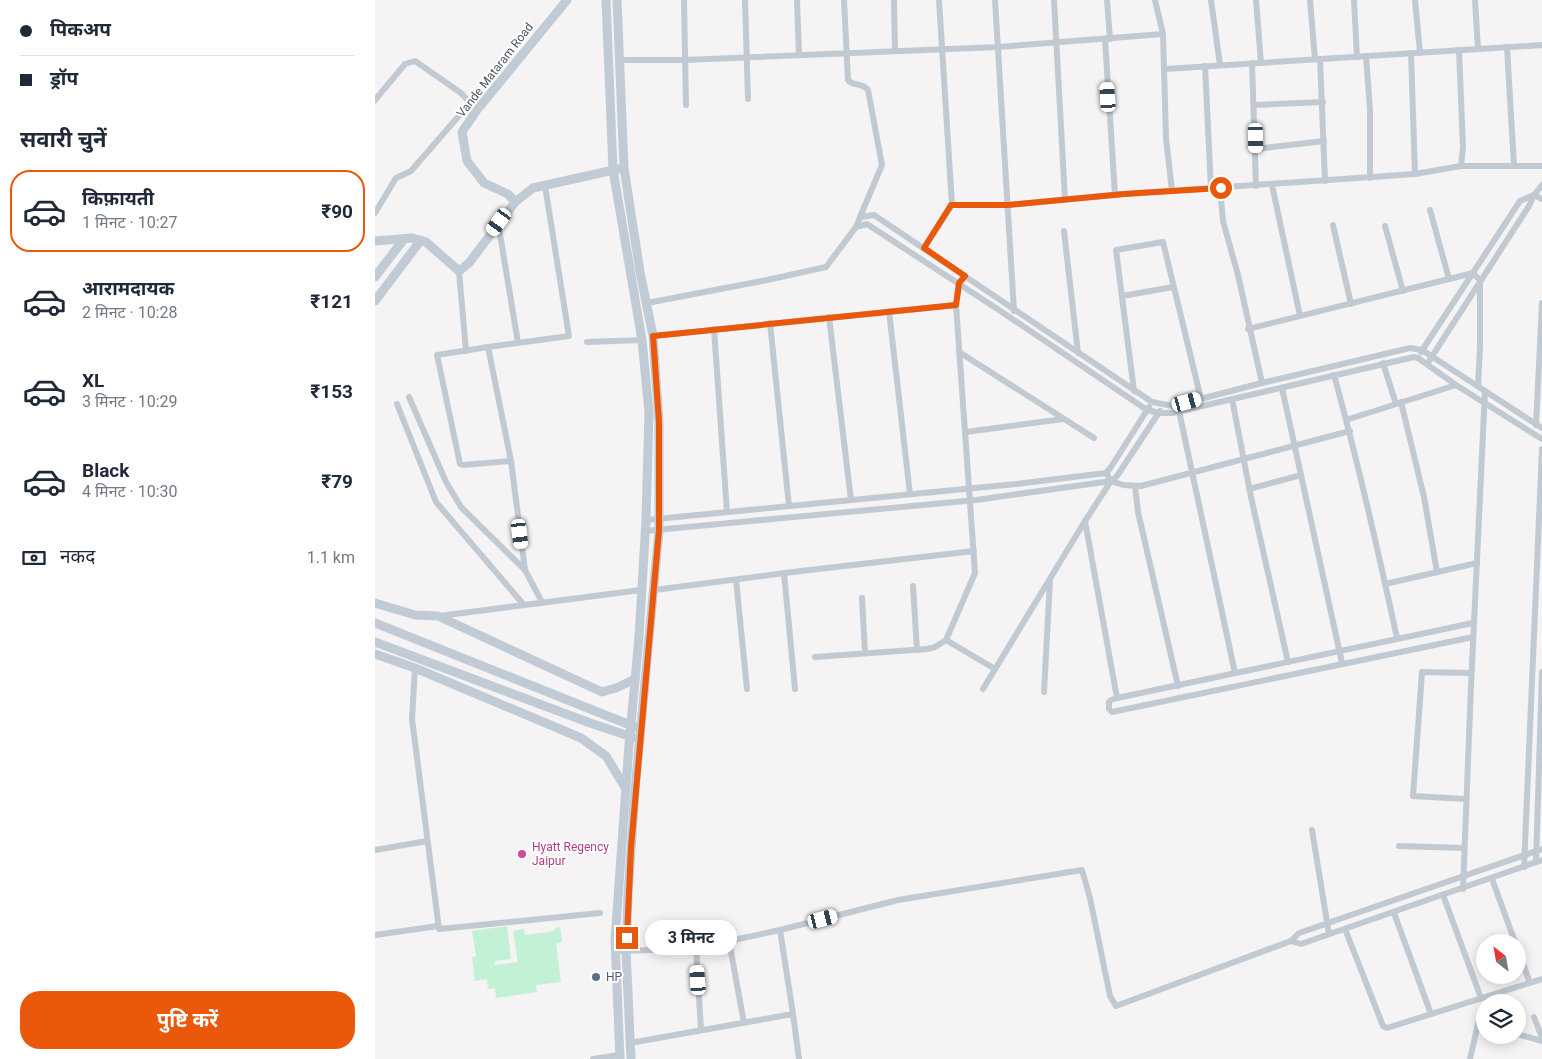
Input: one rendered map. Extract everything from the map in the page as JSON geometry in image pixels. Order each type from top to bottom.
[{"type":"main road","name":"Vande Mataram Road","points":[[515,202],[507,194],[484,183],[477,175],[467,161],[463,132],[477,110],[567,0]]},
{"type":"main road","points":[[606,0],[613,170],[642,340],[649,412],[646,520],[615,951],[619,1057]]},
{"type":"main road","points":[[617,0],[624,168],[640,272],[653,336],[659,422],[659,530],[628,895],[626,950],[631,1059]]},
{"type":"main road","points":[[376,242],[412,238],[421,240],[426,242],[459,270],[469,263],[515,202],[533,188],[624,168]]},
{"type":"main road","points":[[375,277],[404,239]]},
{"type":"main road","points":[[375,301],[421,240]]},
{"type":"main road","points":[[375,603],[415,615],[438,616],[602,692],[635,679]]},
{"type":"main road","points":[[375,623],[641,730]]},
{"type":"main road","points":[[375,642],[640,740]]},
{"type":"main road","points":[[375,654],[415,668],[581,738],[606,756],[626,789]]},
{"type":"main road","points":[[628,761],[638,762]]},
{"type":"street","points":[[684,0],[686,105]]},
{"type":"street","points":[[745,0],[748,99]]},
{"type":"street","points":[[797,0],[799,55]]},
{"type":"street","points":[[647,303],[826,267],[856,227],[881,172],[882,159],[868,90],[862,84],[852,84],[848,80],[845,53],[844,0]]},
{"type":"street","points":[[894,0],[895,51]]},
{"type":"street","points":[[924,248],[951,205],[939,0]]},
{"type":"street","points":[[995,0],[1014,309],[1013,319]]},
{"type":"street","points":[[1054,0],[1065,199]]},
{"type":"street","points":[[1107,0],[1107,39],[1115,195]]},
{"type":"street","points":[[1155,0],[1163,34],[1166,138],[1172,191]]},
{"type":"street","points":[[1211,0],[1219,65]]},
{"type":"street","points":[[1256,0],[1261,63]]},
{"type":"street","points":[[1310,0],[1323,102],[1325,181]]},
{"type":"street","points":[[1354,0],[1357,57]]},
{"type":"street","points":[[1415,0],[1419,53]]},
{"type":"street","points":[[1475,0],[1477,49]]},
{"type":"street","points":[[619,60],[685,60],[998,47],[1163,34]]},
{"type":"street","points":[[1165,69],[1542,45]]},
{"type":"street","points":[[1507,47],[1514,166]]},
{"type":"street","points":[[1459,50],[1463,147],[1461,166]]},
{"type":"street","points":[[1411,53],[1415,174]]},
{"type":"street","points":[[1366,56],[1370,178]]},
{"type":"street","points":[[375,100],[405,64],[415,61],[461,93],[477,110]]},
{"type":"street","points":[[1253,63],[1256,186]]},
{"type":"street","points":[[1205,66],[1211,189]]},
{"type":"street","points":[[1255,105],[1323,102]]},
{"type":"street","points":[[375,213],[396,178],[411,171],[470,103]]},
{"type":"street","points":[[1256,149],[1324,141]]},
{"type":"street","points":[[951,205],[1008,205],[1115,195],[1370,178],[1415,174],[1461,166],[1542,166]]},
{"type":"street","points":[[1271,185],[1300,316]]},
{"type":"street","points":[[1427,364],[1542,185]]},
{"type":"street","points":[[511,461],[460,464],[437,355],[569,336],[545,186]]},
{"type":"street","points":[[1221,188],[1223,221],[1238,275],[1248,329],[1262,383]]},
{"type":"street","points":[[1418,358],[1520,201],[1534,195],[1542,199]]},
{"type":"street","points":[[1430,210],[1449,279]]},
{"type":"street","points":[[860,217],[874,215],[1134,391],[1152,402],[1163,406],[1173,406],[1410,348],[1422,350],[1539,427]]},
{"type":"street","points":[[499,222],[518,343]]},
{"type":"street","points":[[856,227],[867,224],[959,283],[1147,410],[1159,413],[1179,411],[1414,357],[1542,439]]},
{"type":"street","points":[[1333,225],[1351,304]]},
{"type":"street","points":[[1385,226],[1403,291]]},
{"type":"street","points":[[1064,231],[1078,353]]},
{"type":"street","points":[[1134,391],[1116,250],[1163,242],[1201,399]]},
{"type":"street","points":[[459,270],[466,351]]},
{"type":"street","points":[[1248,329],[1473,273]]},
{"type":"street","points":[[1473,273],[1480,280],[1478,386]]},
{"type":"street","points":[[815,657],[935,647],[946,640],[975,573],[956,305],[959,283],[965,276]]},
{"type":"street","points":[[1122,296],[1173,286]]},
{"type":"street","points":[[1539,427],[1542,303]]},
{"type":"street","points":[[653,336],[956,305]]},
{"type":"street","points":[[889,311],[910,494]]},
{"type":"street","points":[[829,317],[851,500]]},
{"type":"street","points":[[770,323],[789,506]]},
{"type":"street","points":[[714,329],[727,512]]},
{"type":"street","points":[[587,342],[642,340]]},
{"type":"street","points":[[488,347],[511,461],[525,570]]},
{"type":"street","points":[[959,352],[1094,438]]},
{"type":"street","points":[[1383,363],[1399,403],[1420,479],[1437,572]]},
{"type":"street","points":[[1334,375],[1374,528],[1397,638]]},
{"type":"street","points":[[1347,420],[1457,385]]},
{"type":"street","points":[[1281,388],[1342,663]]},
{"type":"street","points":[[1463,888],[1473,623],[1485,391]]},
{"type":"street","points":[[409,397],[446,482],[461,507],[525,570],[542,602]]},
{"type":"street","points":[[1232,399],[1249,489],[1288,662]]},
{"type":"street","points":[[1106,473],[1152,402]]},
{"type":"street","points":[[397,404],[436,502],[524,605]]},
{"type":"street","points":[[983,689],[1085,521],[1163,406]]},
{"type":"street","points":[[1179,411],[1235,673]]},
{"type":"street","points":[[966,432],[1063,419]]},
{"type":"street","points":[[645,531],[971,500],[1111,481],[1123,485],[1141,486],[1349,431]]},
{"type":"street","points":[[1524,867],[1542,449]]},
{"type":"street","points":[[1106,473],[1111,481]]},
{"type":"street","points":[[646,520],[1106,473]]},
{"type":"street","points":[[1249,489],[1301,475]]},
{"type":"street","points":[[1135,486],[1138,512],[1178,686]]},
{"type":"street","points":[[1085,521],[1117,698]]},
{"type":"street","points":[[654,590],[974,551]]},
{"type":"street","points":[[1385,584],[1477,563]]},
{"type":"street","points":[[784,573],[795,689]]},
{"type":"street","points":[[1045,692],[1050,578]]},
{"type":"street","points":[[736,580],[747,689]]},
{"type":"street","points":[[913,586],[917,650]]},
{"type":"street","points":[[438,616],[641,590]]},
{"type":"street","points":[[861,598],[865,653]]},
{"type":"street","points":[[1473,623],[1117,698],[1109,702],[1109,709],[1113,712],[1473,637]]},
{"type":"street","points":[[946,640],[995,669]]},
{"type":"street","points":[[415,668],[412,719],[438,926]]},
{"type":"street","points":[[1466,799],[1413,796],[1422,672],[1471,673]]},
{"type":"street","points":[[1291,941],[1301,944],[1539,861],[1542,672]]},
{"type":"street","points":[[1312,830],[1329,934]]},
{"type":"street","points":[[375,850],[427,841]]},
{"type":"street","points":[[1399,846],[1464,848]]},
{"type":"street","points":[[615,951],[696,947],[780,930],[898,900],[1082,870],[1109,996],[1116,1006],[1291,941],[1299,933],[1539,850]]},
{"type":"street","points":[[1492,878],[1512,934]]},
{"type":"street","points":[[1443,895],[1484,994]]},
{"type":"street","points":[[375,935],[438,926],[439,929],[600,913]]},
{"type":"street","points":[[1394,913],[1431,1014]]},
{"type":"street","points":[[1345,929],[1383,1026],[1387,1028],[1476,1002]]},
{"type":"street","points":[[780,930],[799,1059]]},
{"type":"street","points":[[729,941],[744,1023]]},
{"type":"street","points":[[696,947],[701,1030]]},
{"type":"street","points":[[1526,972],[1530,982]]},
{"type":"street","points":[[1499,994],[1542,979]]},
{"type":"street","points":[[630,1043],[793,1014]]},
{"type":"street","points":[[1534,1017],[1542,1039]]},
{"type":"street","points":[[1470,1059],[1476,1033]]},
{"type":"street","points":[[1526,1036],[1542,1039]]},
{"type":"street","points":[[593,1059],[619,1057]]},
{"type":"green space","points":[[507,926],[511,959],[495,961],[495,965],[518,962],[513,931],[524,929],[525,935],[555,931],[555,928],[560,927],[562,942],[556,944],[561,982],[536,985],[537,992],[496,998],[495,988],[488,989],[487,979],[475,981],[472,957],[476,956],[472,931]]},
{"type":"place","name":"Hyatt Regency Jaipur","points":[[522,854]]},
{"type":"place","name":"HP","points":[[596,977]]},
{"type":"route","points":[[627,938],[631,848],[659,530],[659,422],[653,336],[956,305],[959,283],[965,276],[924,248],[951,205],[1008,205],[1124,194],[1221,188]]}]
